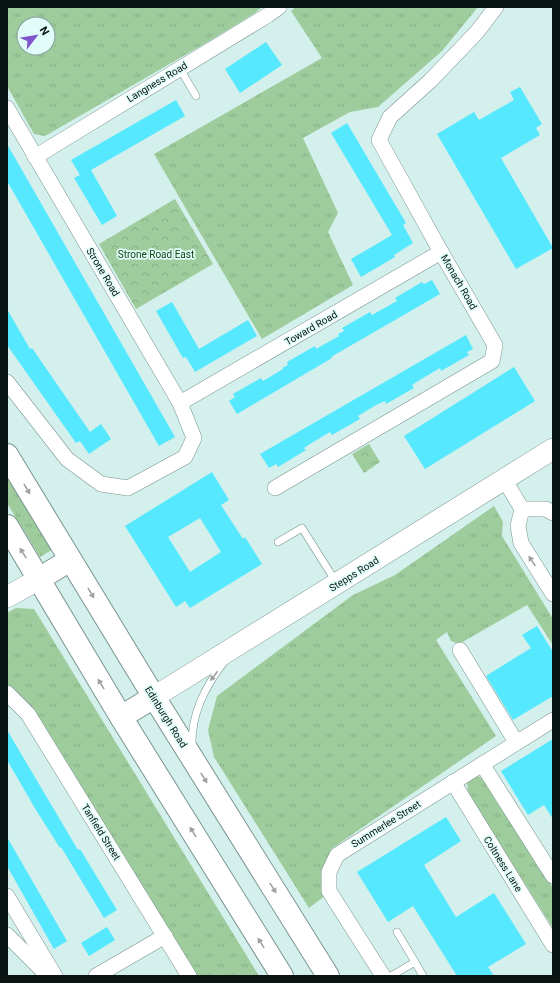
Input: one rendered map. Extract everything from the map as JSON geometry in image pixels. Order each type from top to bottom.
[{"type":"main road","name":"Stepps Road","points":[[154,697],[553,449]]},
{"type":"main road","name":"Edinburgh Road","points":[[7,455],[192,759],[328,976]]},
{"type":"main road","points":[[7,526],[121,717],[282,976]]},
{"type":"main road","points":[[7,597],[70,560]]},
{"type":"main road","points":[[121,717],[154,697]]},
{"type":"street","name":"Langness Road","points":[[35,158],[279,7]]},
{"type":"street","name":"Monach Road","points":[[275,488],[492,361],[495,344],[379,140],[390,118],[430,81],[477,32],[496,7]]},
{"type":"street","name":"Strone Road","points":[[7,108],[180,403],[194,438],[185,457],[128,488],[101,484],[67,459],[7,382]]},
{"type":"street","name":"Toward Road","points":[[180,403],[442,252]]},
{"type":"street","points":[[504,479],[522,509],[518,526],[521,544],[553,594]]},
{"type":"street","points":[[522,509],[546,509],[553,513]]},
{"type":"street","points":[[460,650],[516,742]]},
{"type":"street","name":"Tanfield Street","points":[[7,693],[28,714],[189,976]]},
{"type":"street","name":"Summerlee Street","points":[[383,976],[329,891],[328,872],[337,855],[553,720]]},
{"type":"street","points":[[482,764],[553,876]]},
{"type":"street","name":"Coltness Lane","points":[[453,782],[553,945]]},
{"type":"street","points":[[7,896],[55,976]]},
{"type":"street","points":[[7,935],[48,976]]},
{"type":"street","points":[[96,976],[165,936]]},
{"type":"lane","points":[[180,69],[196,96]]},
{"type":"lane","points":[[278,542],[302,528],[338,584]]},
{"type":"lane","points":[[192,759],[194,721],[200,699],[209,682],[238,645]]},
{"type":"lane","points":[[396,932],[423,976]]},
{"type":"lane","points":[[391,976],[415,962]]},
{"type":"green space","points":[[7,7],[262,7],[255,13],[211,40],[45,136],[34,134],[7,86]]},
{"type":"green space","points":[[296,7],[478,7],[442,51],[378,107],[350,112],[303,138],[338,213],[328,232],[353,285],[262,339],[154,154],[322,58],[291,11]]},
{"type":"green space","name":"Strone Road East","points":[[175,199],[213,264],[136,309],[99,244]]},
{"type":"green space","points":[[369,444],[380,462],[364,473],[352,454]]},
{"type":"green space","points":[[7,470],[55,548],[40,557],[7,503]]},
{"type":"green space","points":[[494,506],[503,522],[502,536],[553,619],[553,645],[527,605],[459,644],[451,641],[447,632],[436,640],[496,736],[331,849],[322,876],[326,895],[309,908],[214,757],[208,730],[217,696],[353,595],[395,575]]},
{"type":"green space","points":[[16,608],[34,609],[259,976],[197,976],[34,709],[7,684],[7,613]]},
{"type":"green space","points":[[478,776],[486,780],[553,888],[553,928],[468,794],[467,781]]},
{"type":"building","points":[[266,42],[282,65],[240,93],[225,69]]},
{"type":"building","points":[[520,87],[542,124],[536,128],[540,135],[501,158],[553,248],[516,269],[437,134],[474,112],[479,120],[514,100],[510,92]]},
{"type":"building","points":[[176,100],[185,116],[91,170],[117,216],[102,225],[74,178],[80,175],[71,160]]},
{"type":"building","points":[[347,123],[406,223],[403,225],[413,243],[394,255],[395,257],[361,277],[351,259],[392,235],[331,133]]},
{"type":"building","points":[[7,144],[175,437],[159,446],[7,181]]},
{"type":"building","points":[[432,280],[440,294],[331,357],[332,358],[237,414],[229,401],[235,397],[233,394],[261,378],[263,381],[283,369],[282,368],[288,365],[287,362],[315,346],[316,349],[339,336],[338,334],[344,331],[342,328],[370,312],[372,315],[397,301],[395,298],[422,282],[424,284]]},
{"type":"building","points":[[172,302],[199,349],[248,320],[257,336],[195,372],[186,357],[183,358],[156,311]]},
{"type":"building","points":[[7,309],[30,349],[32,348],[90,432],[101,424],[111,439],[89,454],[80,441],[76,443],[7,345]]},
{"type":"building","points":[[466,335],[473,349],[467,352],[469,355],[441,371],[440,368],[412,385],[414,388],[386,404],[385,401],[376,405],[358,416],[360,419],[332,435],[330,432],[304,448],[306,450],[278,467],[276,464],[269,468],[260,454]]},
{"type":"building","points":[[514,367],[535,401],[425,469],[404,436]]},
{"type":"building","points":[[212,472],[229,500],[221,505],[243,539],[245,537],[262,564],[190,608],[185,601],[176,607],[125,526]],"holes":[[[200,518],[221,552],[190,572],[168,537]]]},
{"type":"building","points":[[537,626],[553,652],[553,696],[513,720],[486,676],[531,648],[522,635]]},
{"type":"building","points":[[7,730],[78,850],[80,849],[117,910],[104,918],[61,847],[60,848],[36,810],[7,760]]},
{"type":"building","points":[[553,739],[553,819],[544,805],[528,815],[501,771]]},
{"type":"building","points":[[446,817],[461,841],[424,865],[456,917],[494,893],[526,944],[488,967],[494,976],[457,976],[413,906],[388,922],[357,872]]},
{"type":"building","points":[[7,837],[67,941],[54,949],[7,866]]},
{"type":"building","points":[[107,927],[115,940],[89,956],[81,943]]}]
